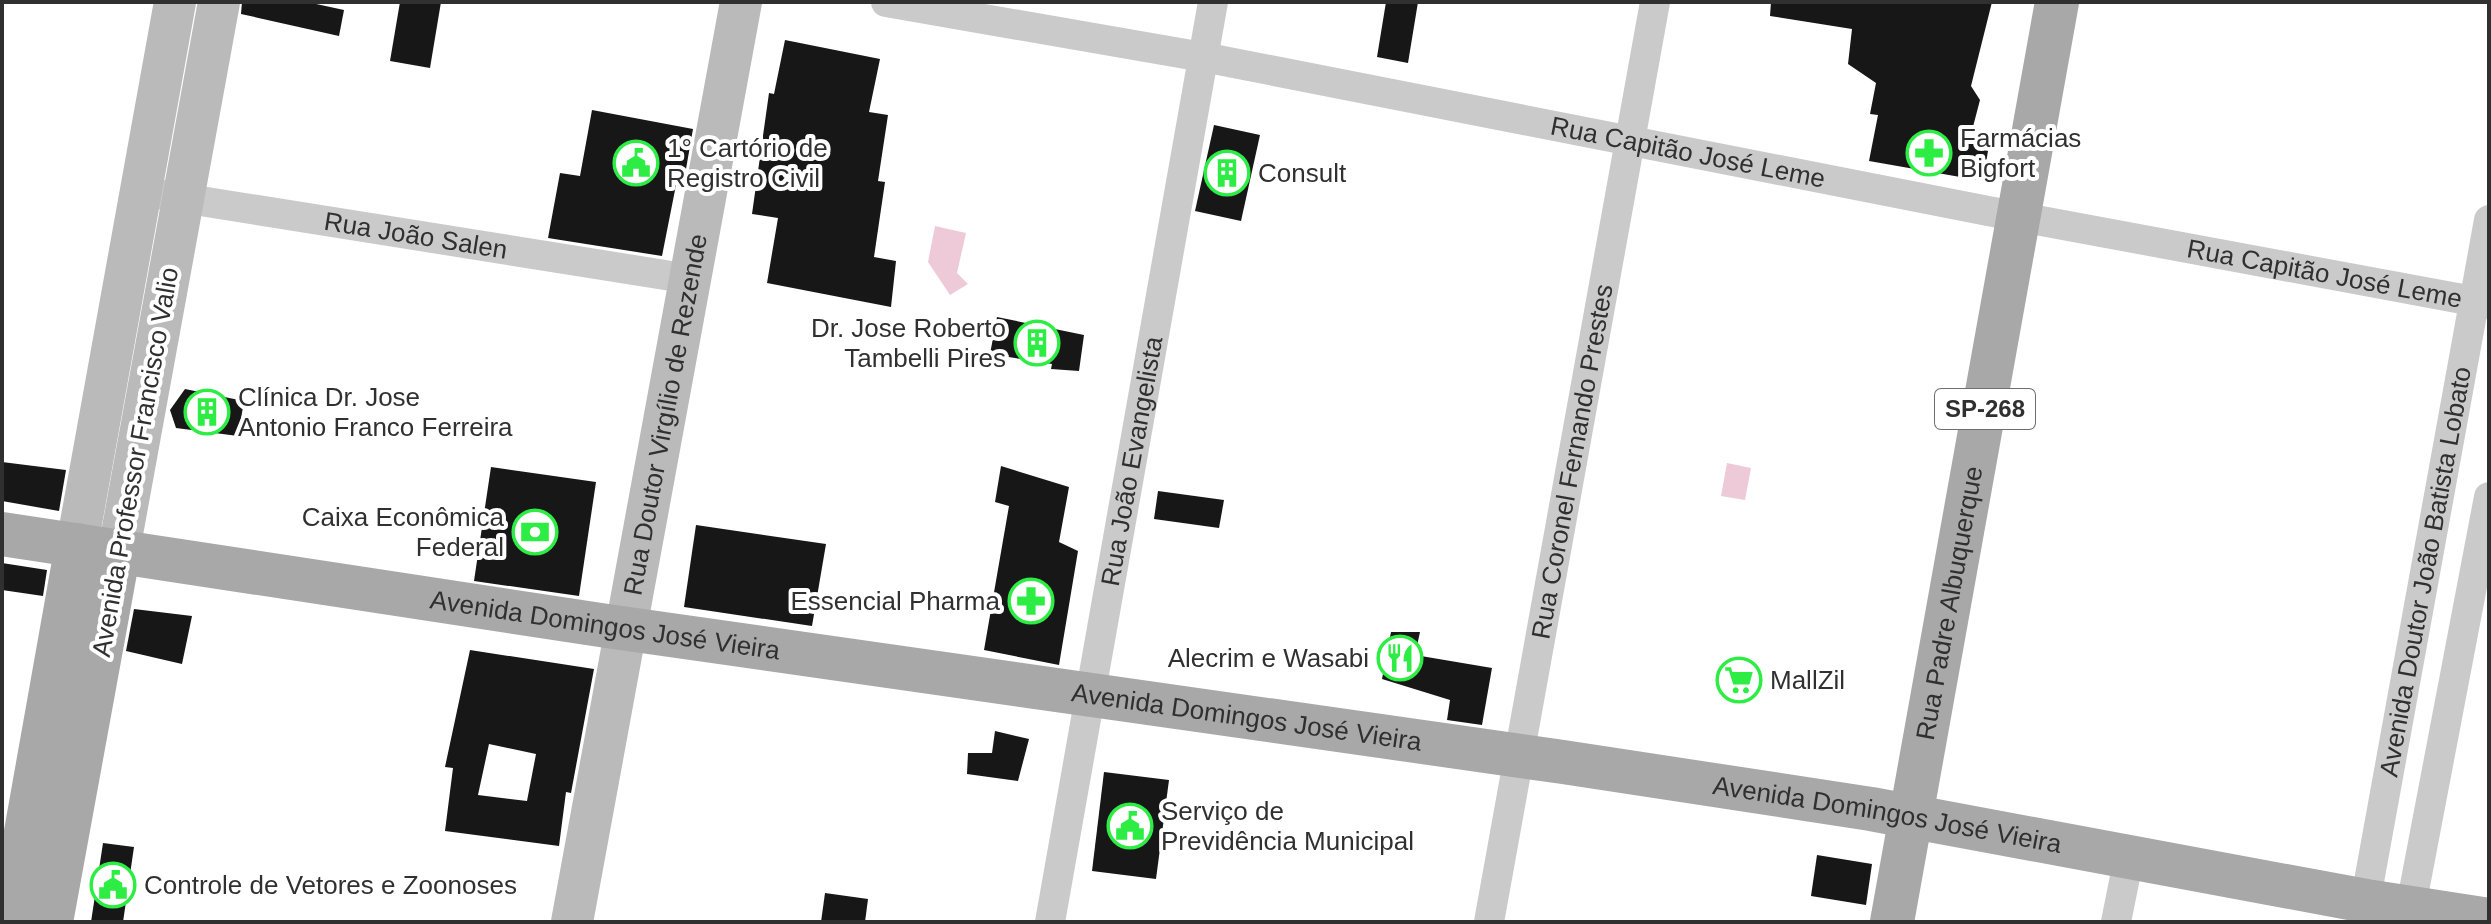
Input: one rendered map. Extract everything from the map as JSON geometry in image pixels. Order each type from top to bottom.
[{"type":"main road","name":"Avenida Professor Francisco Valio","points":[[51,922],[141,192],[175,2]]},
{"type":"main road","name":"Avenida Professor Francisco Valio","points":[[10,922],[183,199],[219,2]]},
{"type":"main road","name":"Rua Doutor Virgílio de Rezende","points":[[572,922],[741,2]]},
{"type":"main road","name":"Rua Padre Albuquerque","points":[[1892,922],[2057,2]]},
{"type":"main road","name":"Avenida Domingos José Vieira","points":[[2,534],[626,628],[1520,755],[1911,816],[2129,857],[2364,912],[2489,920]]},
{"type":"street","name":"Rua Capitão José Leme","points":[[886,2],[1203,57],[2020,217],[2482,303]]},
{"type":"street","name":"Rua João Evangelista","points":[[1050,922],[1213,2]]},
{"type":"street","name":"Rua Coronel Fernando Prestes","points":[[1489,922],[1655,2]]},
{"type":"street","name":"Rua João Salen","points":[[141,192],[690,279]]},
{"type":"street","name":"Avenida Doutor João Batista Lobato","points":[[2364,912],[2482,303],[2489,220]]},
{"type":"street","name":"Avenida Doutor João Batista Lobato","points":[[2410,915],[2489,497]]},
{"type":"street","points":[[2116,922],[2129,857]]},
{"type":"shaded area","points":[[935,226],[966,233],[957,273],[968,284],[950,295],[928,262]]},
{"type":"shaded area","points":[[1727,463],[1751,468],[1745,500],[1721,496]]},
{"type":"building","points":[[242,2],[307,2],[344,10],[339,36],[241,14]]},
{"type":"building","points":[[400,2],[441,2],[430,68],[390,61]]},
{"type":"building","points":[[1386,2],[1418,2],[1408,63],[1377,57]]},
{"type":"building","points":[[1771,2],[1992,2],[1971,86],[1980,100],[1969,142],[1989,145],[1983,181],[1869,161],[1878,115],[1870,114],[1876,83],[1848,64],[1852,29],[1770,16]]},
{"type":"building","points":[[785,40],[880,59],[869,112],[888,115],[878,181],[885,182],[874,257],[896,261],[891,307],[767,283],[778,218],[752,214],[769,93],[774,94]]},
{"type":"building","points":[[592,110],[693,129],[683,186],[676,185],[662,256],[548,238],[560,173],[580,176]]},
{"type":"building","name":"Consult","points":[[1214,125],[1260,135],[1241,221],[1195,211]]},
{"type":"building","name":"Dr. Jose Roberto Tambelli Pires","points":[[997,317],[1084,335],[1079,371],[1051,369],[1052,364],[990,354]]},
{"type":"building","name":"Clínica Dr. Jose Antonio Franco Ferreira","points":[[185,389],[244,401],[238,436],[176,428],[170,410]]},
{"type":"building","points":[[2,462],[66,470],[59,511],[2,501]]},
{"type":"building","name":"Essencial Pharma","points":[[1001,466],[1069,487],[1059,542],[1078,551],[1059,665],[984,650],[1009,506],[995,502]]},
{"type":"building","name":"Caixa Econômica Federal","points":[[491,467],[596,482],[579,596],[474,581]]},
{"type":"building","points":[[1158,491],[1224,500],[1219,528],[1154,519]]},
{"type":"building","points":[[696,525],[826,544],[812,626],[684,607]]},
{"type":"building","points":[[2,563],[47,570],[43,596],[2,590]]},
{"type":"building","points":[[134,609],[192,616],[182,664],[126,651]]},
{"type":"building","points":[[1391,632],[1420,632],[1415,655],[1492,668],[1482,725],[1447,720],[1450,700],[1382,679]]},
{"type":"building","points":[[470,650],[594,669],[571,793],[566,792],[559,846],[445,831],[453,768],[445,767]],"holes":[[[489,744],[536,754],[527,801],[478,795]]]},
{"type":"building","points":[[995,731],[1029,739],[1018,781],[967,774],[968,753],[992,753]]},
{"type":"building","name":"Serviço de Previdência Municipal","points":[[1104,772],[1169,780],[1156,879],[1092,871]]},
{"type":"building","name":"Controle de Vetores e Zoonoses","points":[[103,843],[134,847],[123,922],[91,922]]},
{"type":"building","points":[[1817,855],[1872,864],[1866,905],[1811,896]]},
{"type":"building","points":[[825,893],[868,899],[865,922],[821,922]]},
{"type":"place","name":"Farmácias Bigfort","points":[[1929,153]]},
{"type":"place","name":"1° Cartório de Registro Civil","points":[[636,163]]},
{"type":"place","name":"Consult","points":[[1227,173]]},
{"type":"place","name":"Dr. Jose Roberto Tambelli Pires","points":[[1037,343]]},
{"type":"place","name":"Clínica Dr. Jose Antonio Franco Ferreira","points":[[207,412]]},
{"type":"place","name":"Caixa Econômica Federal","points":[[535,532]]},
{"type":"place","name":"Essencial Pharma","points":[[1031,601]]},
{"type":"place","name":"Alecrim e Wasabi","points":[[1400,658]]},
{"type":"place","name":"MallZil","points":[[1739,680]]},
{"type":"place","name":"Serviço de Previdência Municipal","points":[[1130,826]]},
{"type":"place","name":"Controle de Vetores e Zoonoses","points":[[113,885]]}]
